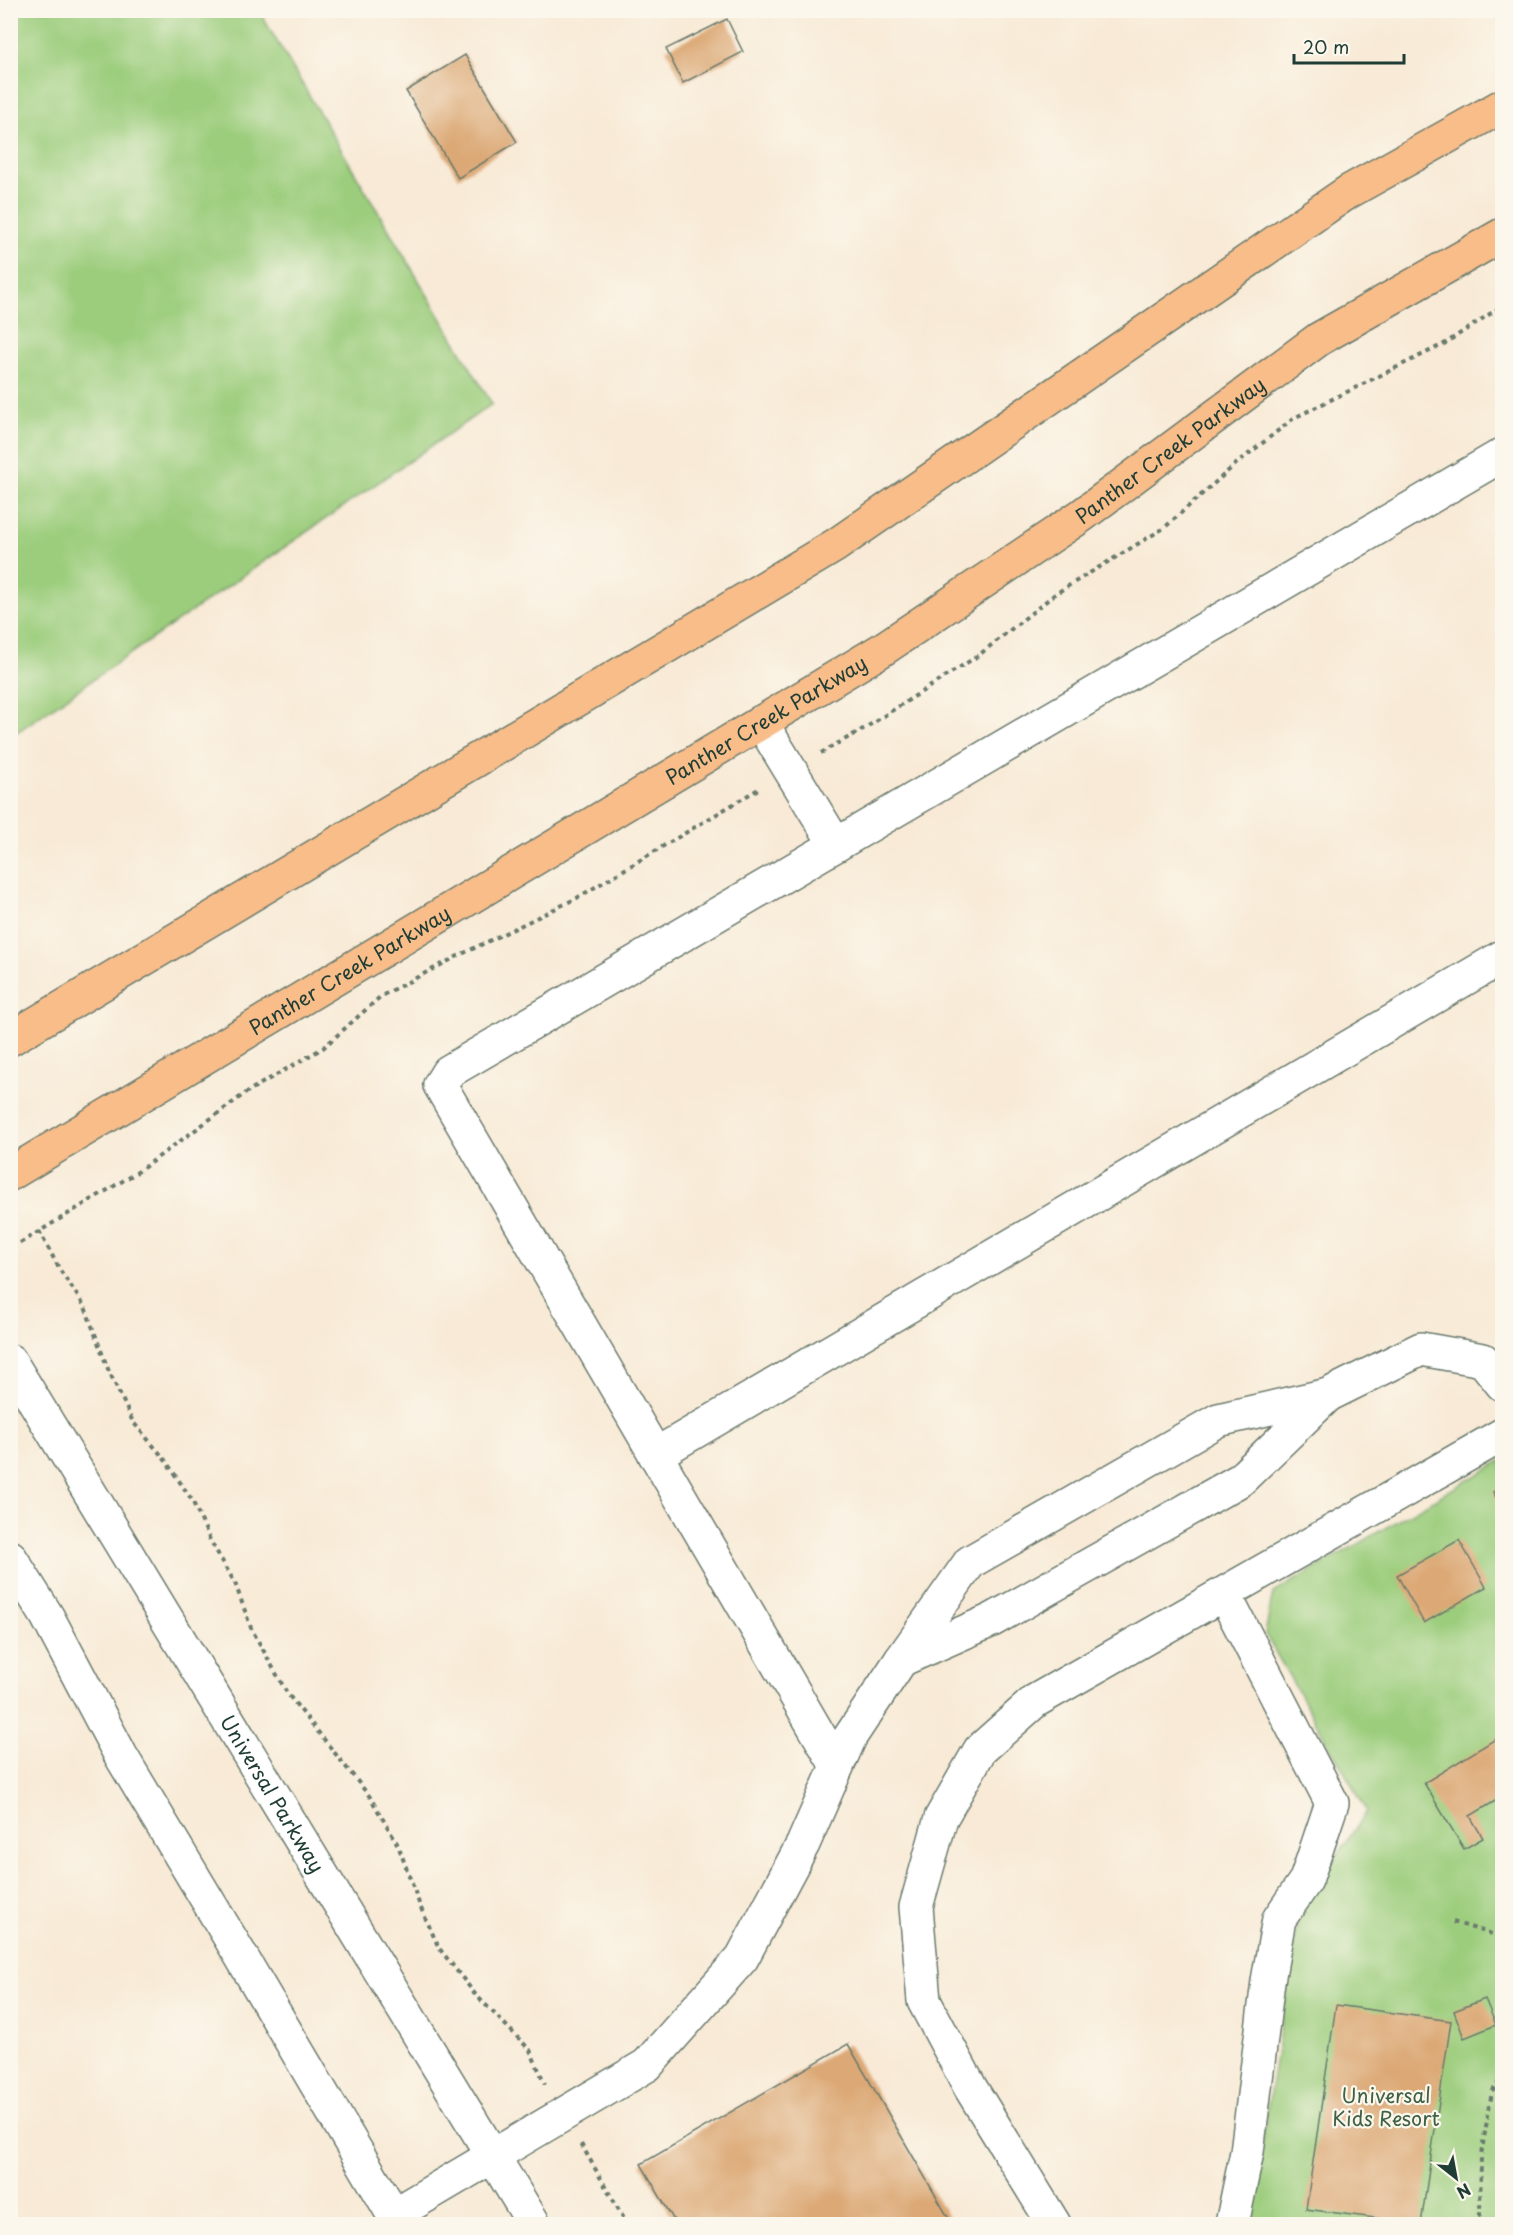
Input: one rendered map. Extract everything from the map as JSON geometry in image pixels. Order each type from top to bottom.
[{"type":"main road","points":[[10,1039],[836,545],[1348,192],[1503,106]]},
{"type":"main road","name":"Panther Creek Parkway","points":[[10,1174],[880,651],[1081,516],[1318,339],[1503,235]]},
{"type":"street","points":[[837,1766],[440,1085],[448,1072],[1503,455]]},
{"type":"street","points":[[761,722],[836,845]]},
{"type":"street","points":[[656,1455],[1503,957]]},
{"type":"street","points":[[10,1557],[46,1616],[120,1756],[396,2220],[491,2156],[647,2065],[742,1958],[803,1844],[850,1737],[970,1562],[1218,1420],[1328,1395],[1421,1349],[1483,1360],[1503,1384]]},
{"type":"street","name":"Universal Parkway","points":[[10,1361],[534,2224]]},
{"type":"street","points":[[901,1660],[992,1620],[1240,1480],[1328,1395]]},
{"type":"street","points":[[1054,2224],[970,2087],[924,2001],[916,1907],[942,1818],[980,1750],[1035,1701],[1503,1435]]},
{"type":"street","points":[[1224,1594],[1332,1803],[1306,1880],[1279,1919],[1268,1981],[1247,2152],[1232,2224]]},
{"type":"path","points":[[834,746],[979,655],[1055,594],[1164,528],[1236,464],[1294,418],[1444,344],[1503,306]]},
{"type":"path","points":[[20,1243],[139,1171],[250,1090],[322,1048],[381,996],[576,898],[762,787]]},
{"type":"path","points":[[39,1231],[60,1270],[85,1307],[108,1370],[133,1422],[164,1457],[192,1500],[210,1540],[235,1583],[251,1628],[287,1693],[370,1797],[398,1845],[420,1906],[439,1948],[475,1994],[530,2050],[539,2073],[627,2224]]},
{"type":"path","points":[[1453,1922],[1503,1936]]},
{"type":"path","points":[[1486,2224],[1480,2215],[1481,2155],[1492,2092],[1503,2077]]},
{"type":"green space","points":[[11,10],[259,11],[492,404],[11,736]]},
{"type":"green space","name":"Universal Kids Resort","points":[[1502,1460],[1502,2224],[1249,2224],[1299,1913],[1367,1811],[1265,1634],[1273,1593]]},
{"type":"building","points":[[727,19],[743,52],[683,83],[666,49]]},
{"type":"building","points":[[465,55],[517,142],[458,178],[406,91]]},
{"type":"building","points":[[1502,1486],[1502,1508],[1493,1492]]},
{"type":"building","points":[[1459,1540],[1486,1587],[1424,1623],[1397,1575]]},
{"type":"building","points":[[1502,1735],[1502,1797],[1470,1816],[1483,1838],[1464,1849],[1424,1783]]},
{"type":"building","points":[[1485,1999],[1496,2025],[1464,2038],[1454,2011]]},
{"type":"building","points":[[1336,2005],[1451,2021],[1421,2224],[1306,2209]]},
{"type":"building","points":[[848,2044],[952,2224],[676,2224],[641,2164]]}]
